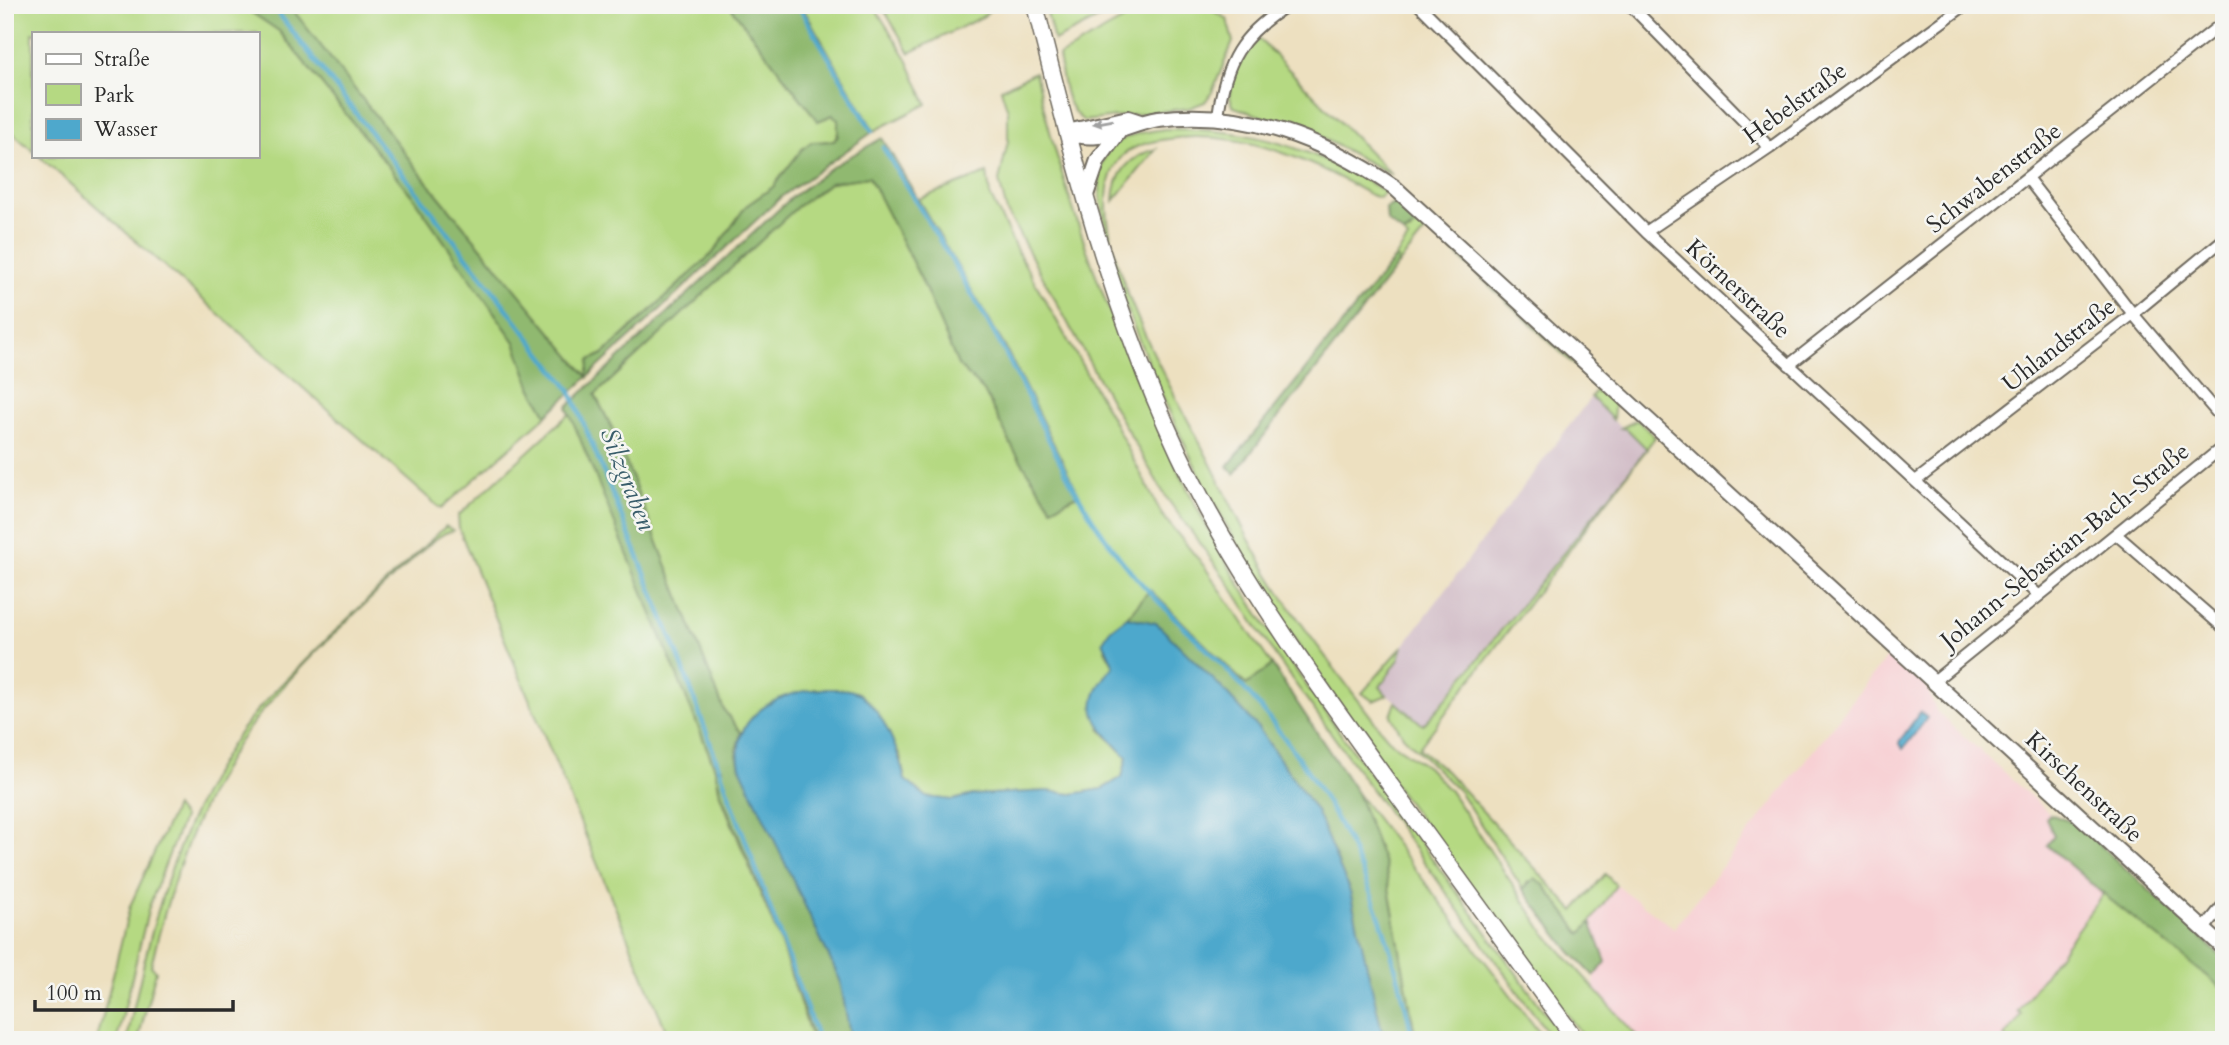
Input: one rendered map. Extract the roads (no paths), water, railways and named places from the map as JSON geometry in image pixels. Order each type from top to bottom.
[{"type":"main road","points":[[1035,5],[1067,132],[1124,321],[1169,428],[1212,518],[1306,669],[1576,1040]]},
{"type":"street","points":[[1218,116],[1222,84],[1236,51],[1253,32],[1288,5]]},
{"type":"street","name":"Körnerstraße","points":[[1419,5],[1646,232],[1917,480],[2037,594]]},
{"type":"street","points":[[1630,5],[1770,148]]},
{"type":"street","name":"Hebelstraße","points":[[1646,232],[1770,148],[1965,5]]},
{"type":"street","name":"Schwabenstraße","points":[[1789,365],[2224,22]]},
{"type":"street","name":"Kirschenstraße","points":[[1067,132],[1128,118],[1140,122],[1218,116],[1286,131],[1328,147],[1394,187],[2224,948]]},
{"type":"street","points":[[1067,132],[1084,139],[1118,134],[1140,122]]},
{"type":"street","points":[[1086,195],[1098,160],[1118,134]]},
{"type":"street","points":[[2028,179],[2133,314],[2224,421]]},
{"type":"street","name":"Uhlandstraße","points":[[1917,480],[2133,314],[2224,239]]},
{"type":"street","name":"Johann-Sebastian-Bach-Straße","points":[[1934,681],[2037,594],[2117,535],[2224,446]]},
{"type":"street","points":[[2117,535],[2224,628]]},
{"type":"street","points":[[2203,930],[2224,904]]},
{"type":"water","points":[[1127,617],[1156,623],[1218,684],[1258,728],[1316,811],[1350,892],[1384,1040],[851,1040],[840,980],[740,767],[742,733],[750,720],[775,700],[791,694],[825,689],[849,690],[861,695],[877,712],[895,746],[905,780],[927,797],[953,800],[973,795],[1048,791],[1072,794],[1102,789],[1122,777],[1127,757],[1099,725],[1093,705],[1102,681],[1114,666],[1103,641],[1110,630]]},
{"type":"water","points":[[1920,712],[1927,718],[1903,749],[1899,742]]},
{"type":"waterway","name":"Silzgraben","points":[[272,5],[570,390],[679,657],[818,1040]]},
{"type":"waterway","points":[[798,5],[872,131]]},
{"type":"waterway","points":[[883,147],[990,325],[1068,477],[1114,550],[1143,585],[1240,684],[1304,765],[1330,807],[1371,894],[1387,940],[1413,1040]]}]
